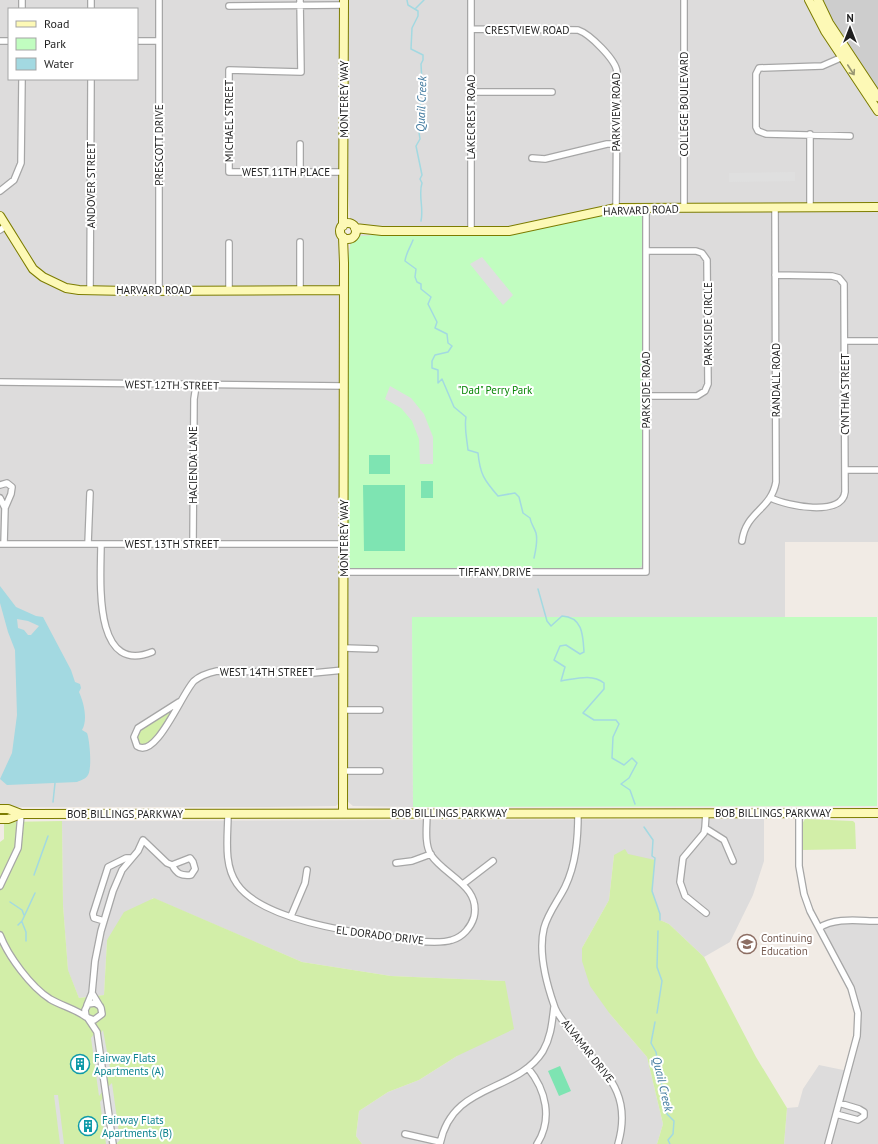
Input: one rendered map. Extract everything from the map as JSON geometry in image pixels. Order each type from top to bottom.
[{"type":"street","name":"PRESCOTT DRIVE","points":[[159,0],[159,290]]},
{"type":"street","name":"COLLEGE BOULEVARD","points":[[684,0],[684,208]]},
{"type":"street","points":[[809,0],[819,21],[878,97]]},
{"type":"street","points":[[818,0],[846,55],[878,111]]},
{"type":"street","name":"LAKECREST ROAD","points":[[471,231],[472,2]]},
{"type":"street","name":"MICHAEL STREET","points":[[229,172],[229,70],[300,72],[300,3]]},
{"type":"street","points":[[229,6],[344,3]]},
{"type":"street","name":"MONTEREY WAY","points":[[343,813],[344,263],[351,233],[344,198],[344,3]]},
{"type":"street","name":"CRESTVIEW ROAD","points":[[472,29],[581,31]]},
{"type":"street","name":"PARKVIEW ROAD","points":[[581,31],[612,60],[616,67],[616,208]]},
{"type":"street","points":[[138,41],[159,41]]},
{"type":"street","points":[[846,55],[822,66],[758,68],[756,74],[756,126],[760,132],[766,134],[850,136]]},
{"type":"street","points":[[0,191],[14,180],[21,163],[22,80]]},
{"type":"street","name":"ANDOVER STREET","points":[[90,290],[91,80]]},
{"type":"street","points":[[471,92],[552,92]]},
{"type":"street","points":[[810,134],[810,208]]},
{"type":"street","points":[[300,144],[300,172]]},
{"type":"street","points":[[532,158],[542,160],[607,144],[616,144]]},
{"type":"street","name":"WEST 11TH PLACE","points":[[229,172],[344,172]]},
{"type":"street","name":"MONTEREY WAY","points":[[344,198],[340,233],[351,233]]},
{"type":"street","name":"HARVARD ROAD","points":[[351,233],[382,231],[471,231],[522,229],[591,212],[616,208],[810,208],[878,206]]},
{"type":"street","name":"PARKSIDE ROAD","points":[[646,208],[646,572]]},
{"type":"street","name":"RANDALL ROAD","points":[[771,498],[775,488],[776,473],[775,208]]},
{"type":"street","name":"HARVARD ROAD","points":[[0,216],[3,228],[28,263],[41,276],[66,288],[90,290],[344,290]]},
{"type":"street","points":[[300,242],[300,290]]},
{"type":"street","points":[[228,243],[229,290]]},
{"type":"street","name":"PARKSIDE CIRCLE","points":[[646,251],[696,252],[702,253],[707,260],[708,384],[705,392],[697,396],[646,396]]},
{"type":"street","name":"CYNTHIA STREET","points":[[771,498],[793,506],[835,506],[842,501],[844,497],[845,470],[845,288],[842,281],[832,276],[775,275]]},
{"type":"street","points":[[845,341],[878,341]]},
{"type":"street","name":"WEST 12TH STREET","points":[[0,382],[196,386],[344,386]]},
{"type":"street","name":"HACIENDA LANE","points":[[193,544],[194,399],[196,386]]},
{"type":"street","points":[[845,470],[878,470]]},
{"type":"street","points":[[0,485],[7,483],[12,486],[12,494],[5,508],[2,544]]},
{"type":"street","points":[[88,544],[90,493]]},
{"type":"street","points":[[0,498],[5,508]]},
{"type":"street","points":[[742,541],[744,530],[749,521],[771,498]]},
{"type":"street","name":"WEST 13TH STREET","points":[[2,544],[344,544]]},
{"type":"street","points":[[101,544],[101,606],[105,625],[111,640],[121,651],[131,655],[141,656],[152,652]]},
{"type":"street","name":"TIFFANY DRIVE","points":[[344,572],[646,572]]},
{"type":"street","points":[[344,648],[375,649]]},
{"type":"street","name":"WEST 14TH STREET","points":[[180,702],[138,728],[134,737],[137,746],[145,748],[156,741],[180,702],[196,680],[212,672],[313,672],[344,670]]},
{"type":"street","points":[[344,710],[380,710]]},
{"type":"street","points":[[343,771],[380,771]]},
{"type":"street","name":"BOB BILLINGS PARKWAY","points":[[0,809],[8,809],[21,814]]},
{"type":"street","points":[[396,863],[412,861],[431,854],[427,841],[427,813]]},
{"type":"street","name":"ALVAMAR DRIVE","points":[[578,813],[578,836],[573,864],[564,888],[546,921],[543,933],[544,966],[554,1007],[578,1042],[600,1064],[613,1081],[618,1094],[622,1114],[621,1131],[618,1144]]},
{"type":"street","points":[[706,813],[706,828],[698,841],[683,858],[680,882],[685,896],[706,913]]},
{"type":"street","points":[[799,813],[799,866],[801,884],[807,903],[819,928],[851,988],[858,1013],[857,1036],[828,1144]]},
{"type":"street","name":"BOB BILLINGS PARKWAY","points":[[0,818],[8,818],[21,814],[878,813]]},
{"type":"street","points":[[0,886],[18,848],[21,814]]},
{"type":"street","name":"EL DORADO DRIVE","points":[[228,814],[228,862],[236,884],[250,898],[306,922],[346,931],[413,940],[448,941],[463,935],[474,917],[475,907],[472,897],[463,884],[431,854]]},
{"type":"street","points":[[706,828],[724,840],[733,861]]},
{"type":"street","points":[[97,1032],[86,1017],[84,1011],[92,993],[95,961],[104,921],[122,870],[130,858],[138,851],[143,840],[162,860],[172,865]]},
{"type":"street","points":[[104,921],[94,918],[93,914],[108,867],[126,858],[130,858]]},
{"type":"street","points":[[463,884],[493,861]]},
{"type":"street","points":[[291,916],[306,883],[307,870]]},
{"type":"street","points":[[819,928],[833,922],[878,921]]},
{"type":"street","points":[[0,935],[8,950],[33,985],[51,999],[74,1009],[86,1017],[94,1020],[101,1016]]},
{"type":"street","points":[[92,993],[102,1010],[97,1032],[113,1144]]},
{"type":"street","points":[[74,1009],[94,1003],[100,1006]]},
{"type":"street","name":"ALVAMAR DRIVE","points":[[440,1143],[451,1118],[464,1102],[478,1093],[516,1076],[528,1068],[539,1056],[551,1031],[554,1007]]},
{"type":"street","points":[[528,1068],[541,1086],[546,1105],[545,1123],[537,1144]]},
{"type":"street","points":[[836,1114],[858,1120],[863,1118],[864,1114],[859,1109],[839,1103]]},
{"type":"street","points":[[405,1134],[440,1143]]},
{"type":"shaded area","points":[[0,0],[341,0],[341,224],[338,231],[341,240],[339,803],[336,806],[0,807]]},
{"type":"shaded area","points":[[348,0],[806,0],[821,33],[878,118],[878,542],[785,542],[785,617],[412,617],[413,807],[353,806],[347,801],[348,260],[350,243],[355,238],[357,232],[356,225],[350,220],[348,189]]},
{"type":"shaded area","points":[[822,0],[878,0],[878,90],[834,23]]},
{"type":"shaded area","points":[[795,172],[795,181],[729,182],[729,173]]},
{"type":"shaded area","points":[[482,257],[513,295],[503,305],[470,264]]},
{"type":"shaded area","points":[[390,386],[411,398],[424,414],[433,437],[433,464],[420,464],[419,439],[412,421],[401,408],[385,399]]},
{"type":"shaded area","points":[[764,819],[764,861],[753,895],[730,942],[704,957],[669,924],[660,920],[660,914],[652,891],[654,860],[614,855],[609,900],[582,948],[610,1014],[647,1057],[663,1124],[657,1144],[362,1144],[356,1136],[359,1111],[388,1092],[419,1080],[457,1056],[505,981],[391,976],[302,962],[153,898],[107,940],[104,995],[79,998],[68,971],[63,905],[62,821]]},
{"type":"shaded area","points":[[878,921],[878,1144],[784,1144],[787,1108],[798,1107],[803,1089],[819,1065],[848,1071],[854,1046],[856,1004],[819,928],[828,923]]},
{"type":"shaded area","points":[[103,1030],[110,1068],[106,1073],[101,1033]]},
{"type":"shaded area","points":[[94,1034],[103,1091],[99,1096],[91,1038]]},
{"type":"shaded area","points":[[112,1083],[120,1140],[116,1144],[108,1087]]},
{"type":"shaded area","points":[[54,1095],[58,1095],[64,1144],[60,1144]]},
{"type":"shaded area","points":[[104,1097],[110,1144],[106,1144],[100,1102]]},
{"type":"green space","name":"\"Dad\" Perry Park","points":[[636,211],[641,213],[643,218],[643,563],[641,567],[637,569],[350,568],[347,566],[348,260],[351,241],[360,236],[392,234],[501,234],[615,212]]},
{"type":"green space","points":[[369,455],[390,455],[390,474],[369,474]]},
{"type":"green space","points":[[421,481],[433,481],[433,498],[421,498]]},
{"type":"green space","points":[[363,485],[405,485],[405,551],[364,551]]},
{"type":"green space","points":[[412,617],[877,617],[877,806],[413,807]]},
{"type":"green space","points":[[176,706],[155,739],[144,745],[139,744],[137,739],[138,734],[144,727]]},
{"type":"green space","points":[[805,819],[853,821],[855,823],[856,849],[802,850],[802,824]]},
{"type":"green space","points":[[62,821],[63,905],[68,970],[79,998],[104,995],[107,940],[124,912],[154,898],[302,962],[391,976],[505,981],[514,1029],[457,1056],[419,1080],[388,1092],[359,1111],[356,1136],[362,1144],[0,1144],[0,842],[4,839],[4,822]]},
{"type":"green space","points":[[625,849],[628,854],[655,860],[652,891],[660,914],[660,920],[669,924],[704,957],[756,1057],[787,1108],[784,1144],[657,1144],[663,1124],[647,1057],[610,1014],[590,986],[582,961],[582,948],[609,900],[614,855]]},
{"type":"green space","points":[[560,1066],[571,1091],[559,1096],[548,1071]]},
{"type":"water","points":[[0,586],[16,607],[36,616],[43,617],[71,670],[75,682],[80,684],[81,688],[79,692],[84,706],[85,716],[82,730],[87,733],[89,742],[90,767],[87,776],[77,782],[7,785],[0,779],[12,753],[17,715],[15,650],[0,603]],"holes":[[[17,619],[28,621],[39,626],[31,635],[28,635],[24,630],[18,628]]]},
{"type":"waterway","name":"Quail Creek","points":[[407,0],[408,5],[418,11],[418,16],[412,28],[411,49],[423,55],[421,64],[422,81],[419,97],[421,108],[418,126],[420,139],[416,146],[422,175],[420,179],[422,183],[421,221]]},
{"type":"waterway","points":[[416,8],[424,0]]},
{"type":"waterway","name":"Quail Creek","points":[[413,240],[405,261],[416,269],[415,277],[417,282],[421,284],[421,289],[431,297],[428,304],[437,322],[435,328],[447,334],[448,343],[452,346],[448,352],[435,355],[432,361],[432,368],[438,370],[438,383],[442,379],[454,407],[466,417],[465,429],[468,450],[478,453],[480,466],[486,481],[498,496],[515,493],[519,497],[523,513],[530,518],[537,536],[534,558]]},
{"type":"waterway","name":"Quail Creek","points":[[538,589],[547,621],[551,626],[562,616],[569,617],[574,620],[580,628],[584,652],[580,654],[566,645],[560,646],[554,660],[565,667],[561,681],[589,677],[604,683],[604,689],[583,713],[594,720],[616,720],[619,724],[613,737],[612,758],[624,765],[632,758],[637,763],[629,778],[621,784],[630,790],[635,804]]},
{"type":"waterway","points":[[53,802],[55,783]]},
{"type":"waterway","name":"Quail Creek","points":[[644,827],[653,840],[652,856],[655,858],[652,891],[660,914],[660,920]]},
{"type":"waterway","points":[[34,875],[48,836]]},
{"type":"waterway","points":[[18,925],[22,921],[35,893]]},
{"type":"waterway","points":[[10,902],[22,910],[24,915]]},
{"type":"waterway","points":[[22,922],[26,932],[26,941]]},
{"type":"waterway","name":"Quail Creek","points":[[657,1013],[662,981],[657,967],[658,931]]},
{"type":"waterway","name":"Quail Creek","points":[[655,1022],[651,1043],[656,1052],[667,1114],[674,1121],[673,1134],[668,1140],[670,1144]]},
{"type":"place","name":"Continuing Education","points":[[747,944]]},
{"type":"place","name":"Fairway Flats Apartments (A)","points":[[80,1064]]},
{"type":"place","name":"Fairway Flats Apartments (B)","points":[[88,1126]]}]
